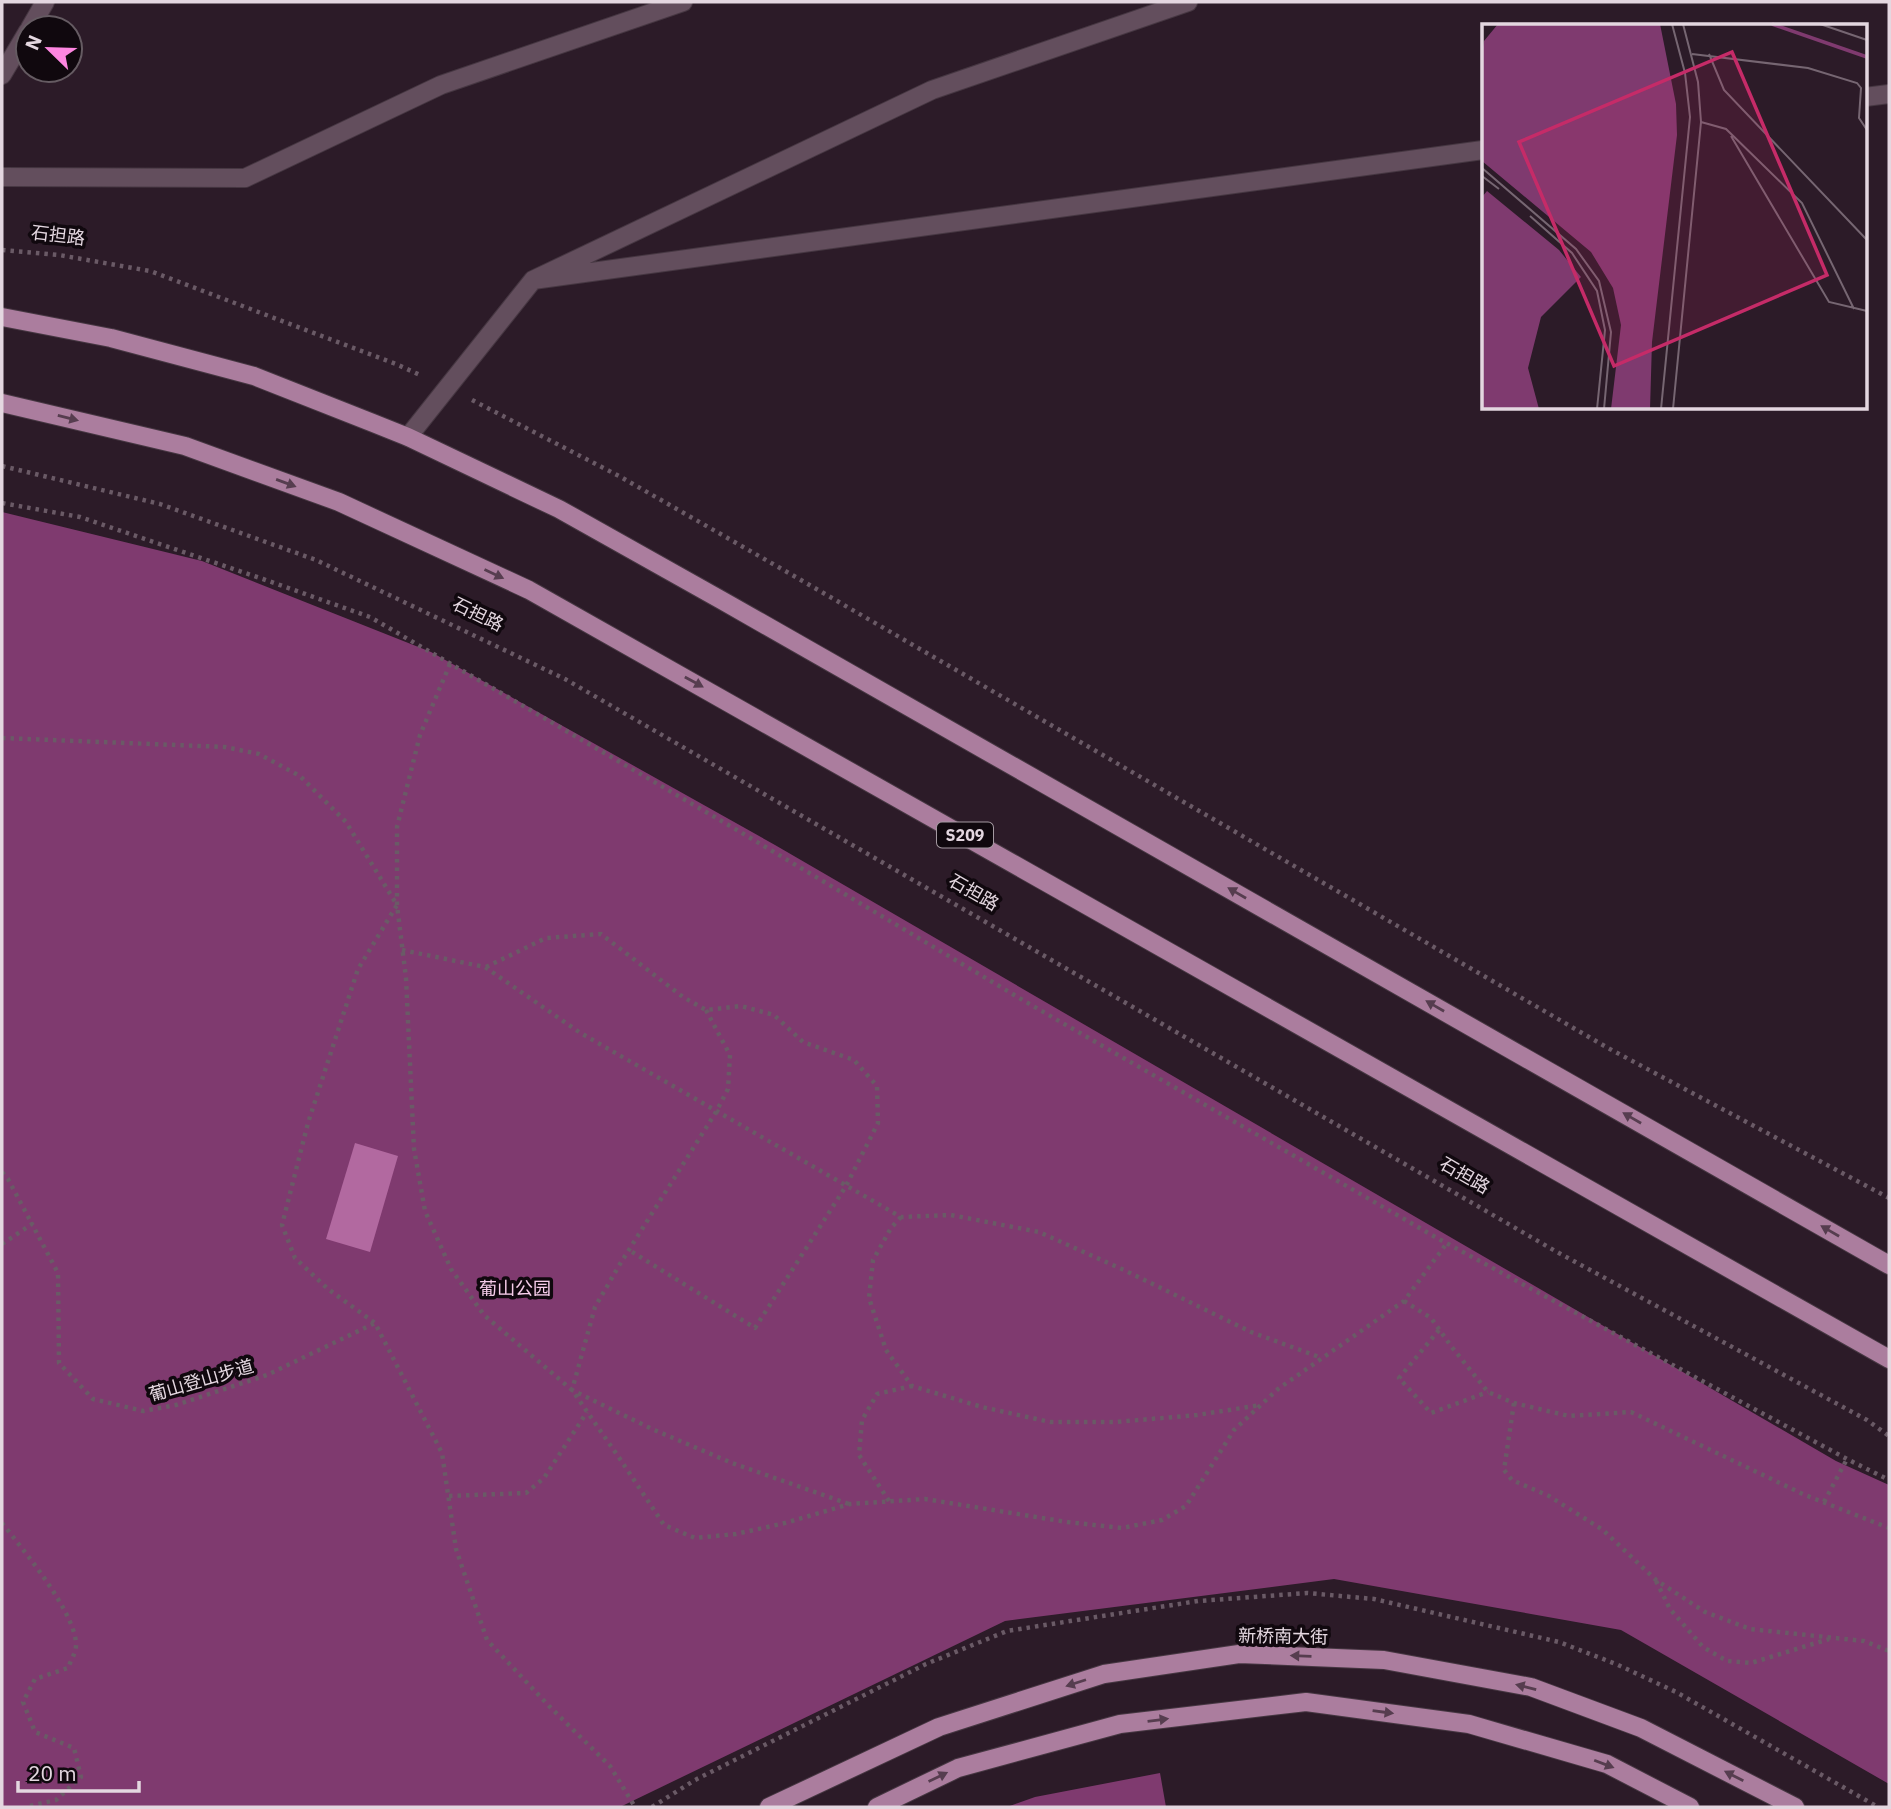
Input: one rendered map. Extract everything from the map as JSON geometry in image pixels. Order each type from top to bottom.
[{"type":"main road","points":[[2,317],[111,338],[254,376],[408,437],[559,509],[1889,1265]]},
{"type":"main road","name":"S209","points":[[2,403],[198,451],[340,502],[529,590],[1889,1359]]},
{"type":"main road","name":"新桥南大街","points":[[769,1807],[939,1727],[1104,1674],[1239,1654],[1384,1660],[1531,1687],[1641,1728],[1795,1807]]},
{"type":"main road","points":[[877,1807],[958,1768],[1120,1724],[1306,1702],[1469,1724],[1607,1764],[1690,1807]]},
{"type":"street","points":[[2,177],[245,178],[441,85],[683,2]]},
{"type":"street","points":[[408,437],[533,280],[932,90],[1188,2]]},
{"type":"street","points":[[2,75],[14,55]]},
{"type":"street","points":[[1867,97],[1889,94]]},
{"type":"street","points":[[533,280],[1482,150]]},
{"type":"path","name":"石担路","points":[[2,250],[150,271],[396,364],[447,387],[619,476],[1608,1048],[1889,1198]]},
{"type":"path","name":"石担路","points":[[2,466],[160,504],[316,560],[565,679],[1557,1252],[1867,1420],[1889,1436]]},
{"type":"path","points":[[2,503],[79,517],[370,617],[1026,1002],[1447,1243],[1889,1480]]},
{"type":"path","points":[[450,664],[420,735],[397,827],[397,905],[406,978],[414,1149],[425,1211],[451,1269],[484,1315],[572,1390],[652,1429],[732,1463],[850,1504]]},
{"type":"path","points":[[2,738],[225,747],[259,754],[300,776],[346,822],[397,905]]},
{"type":"path","points":[[397,905],[358,969],[308,1123],[282,1226],[295,1258],[328,1289],[375,1323],[442,1453],[456,1549],[486,1640],[610,1766],[635,1807]]},
{"type":"path","points":[[485,967],[546,938],[601,934],[683,997],[706,1010],[730,1055],[728,1089],[716,1112],[595,1307],[572,1390],[664,1525],[695,1538],[748,1532],[850,1504],[925,1499],[1122,1528],[1162,1520],[1186,1506],[1234,1430],[1278,1389],[1404,1301],[1447,1243]]},
{"type":"path","points":[[402,950],[485,967],[579,1032],[901,1217],[951,1215],[1040,1232],[1251,1332],[1322,1359]]},
{"type":"path","points":[[629,1250],[755,1328],[846,1186],[878,1123],[877,1087],[854,1060],[803,1042],[774,1015],[741,1006],[706,1010]]},
{"type":"path","name":"葡山登山步道","points":[[2,1172],[58,1273],[59,1363],[93,1399],[143,1411],[176,1405],[267,1375],[375,1323]]},
{"type":"path","points":[[901,1217],[891,1228],[873,1260],[869,1298],[886,1350],[912,1386]]},
{"type":"path","points":[[2,1244],[32,1224]]},
{"type":"path","points":[[1404,1301],[1431,1318],[1488,1392],[1514,1403],[1569,1416],[1631,1412],[1824,1502],[1889,1528]]},
{"type":"path","points":[[1439,1330],[1399,1378],[1431,1413],[1488,1392]]},
{"type":"path","points":[[889,1501],[859,1455],[863,1420],[877,1394],[912,1386],[982,1407],[1050,1422],[1197,1415],[1262,1405]]},
{"type":"path","points":[[1514,1403],[1504,1470],[1512,1480],[1549,1496],[1603,1530],[1656,1580],[1706,1612],[1750,1629],[1864,1641],[1889,1651]]},
{"type":"path","points":[[449,1496],[526,1493],[544,1478],[587,1412]]},
{"type":"path","points":[[1824,1502],[1847,1459]]},
{"type":"path","points":[[2,1522],[70,1619],[76,1646],[68,1668],[35,1679],[23,1702],[35,1732],[74,1748],[81,1777],[56,1800],[25,1807]]},
{"type":"path","points":[[1656,1580],[1670,1609],[1703,1647],[1727,1661],[1751,1663],[1833,1638]]},
{"type":"shaded area","name":"葡山公园","points":[[2,512],[202,561],[431,652],[775,845],[1836,1461],[1889,1485],[1889,1784],[1621,1630],[1334,1579],[1005,1621],[620,1807],[2,1807]]},
{"type":"shaded area","points":[[1160,1773],[1166,1807],[1007,1807],[1035,1797]]},
{"type":"building","points":[[355,1143],[398,1156],[370,1252],[326,1239]]}]
